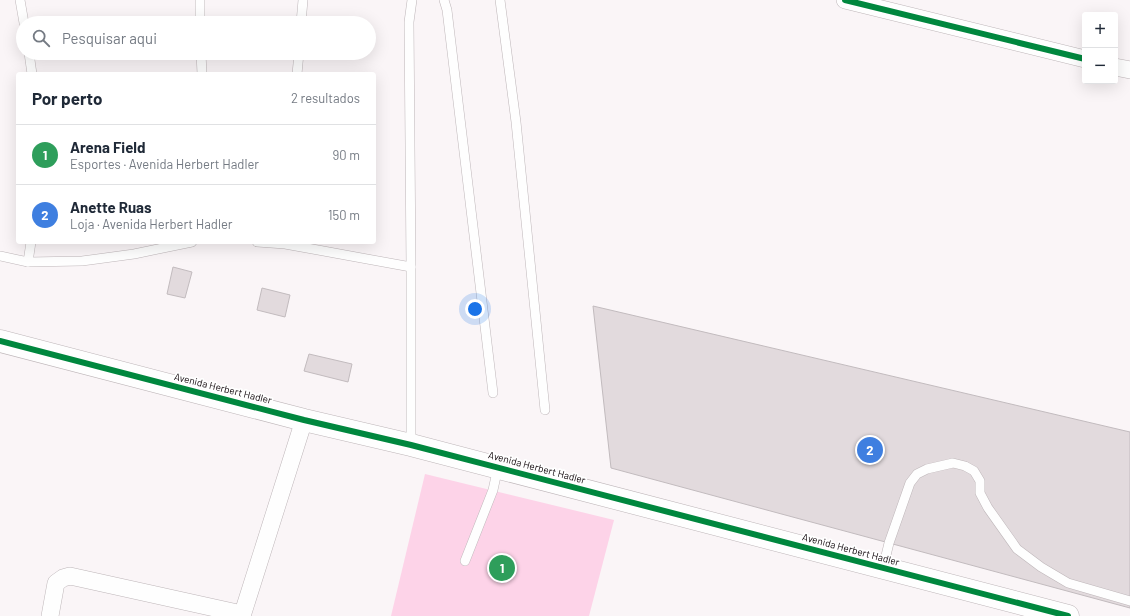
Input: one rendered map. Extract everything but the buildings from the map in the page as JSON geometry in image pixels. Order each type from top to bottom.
[{"type":"street","points":[[845,0],[1082,59]]},
{"type":"street","points":[[1118,68],[1130,70]]},
{"type":"street","name":"Avenida Herbert Hadler","points":[[0,342],[304,420],[411,444],[1068,616]]},
{"type":"street","points":[[50,616],[56,584],[62,578],[70,576],[242,615],[304,420]]},
{"type":"lane","points":[[20,0],[23,16]]},
{"type":"lane","points":[[200,0],[200,16]]},
{"type":"lane","points":[[302,16],[303,0]]},
{"type":"lane","points":[[411,444],[409,22],[412,0]]},
{"type":"lane","points":[[444,0],[447,10],[493,393]]},
{"type":"lane","points":[[500,0],[516,122],[545,410]]},
{"type":"lane","points":[[30,60],[32,72]]},
{"type":"lane","points":[[201,60],[202,72]]},
{"type":"lane","points":[[297,72],[298,60]]},
{"type":"lane","points":[[28,262],[31,244]]},
{"type":"lane","points":[[0,256],[28,262],[82,261],[134,254],[182,244]]},
{"type":"lane","points":[[290,244],[411,267]]},
{"type":"lane","points":[[883,568],[889,543],[910,483],[917,474],[927,469],[953,463],[974,471],[980,481],[980,493],[988,508],[1017,549],[1041,567],[1068,583],[1130,600]]},
{"type":"lane","points":[[465,561],[493,490],[498,467]]},
{"type":"shaded area","points":[[425,474],[614,520],[589,616],[391,616]]},
{"type":"cycle path","points":[[845,0],[1082,58]]},
{"type":"cycle path","points":[[0,341],[304,420],[411,445],[1068,616]]},
{"type":"place","name":"Anette Ruas","points":[[870,450]]},
{"type":"place","name":"Arena Field","points":[[502,568]]}]
